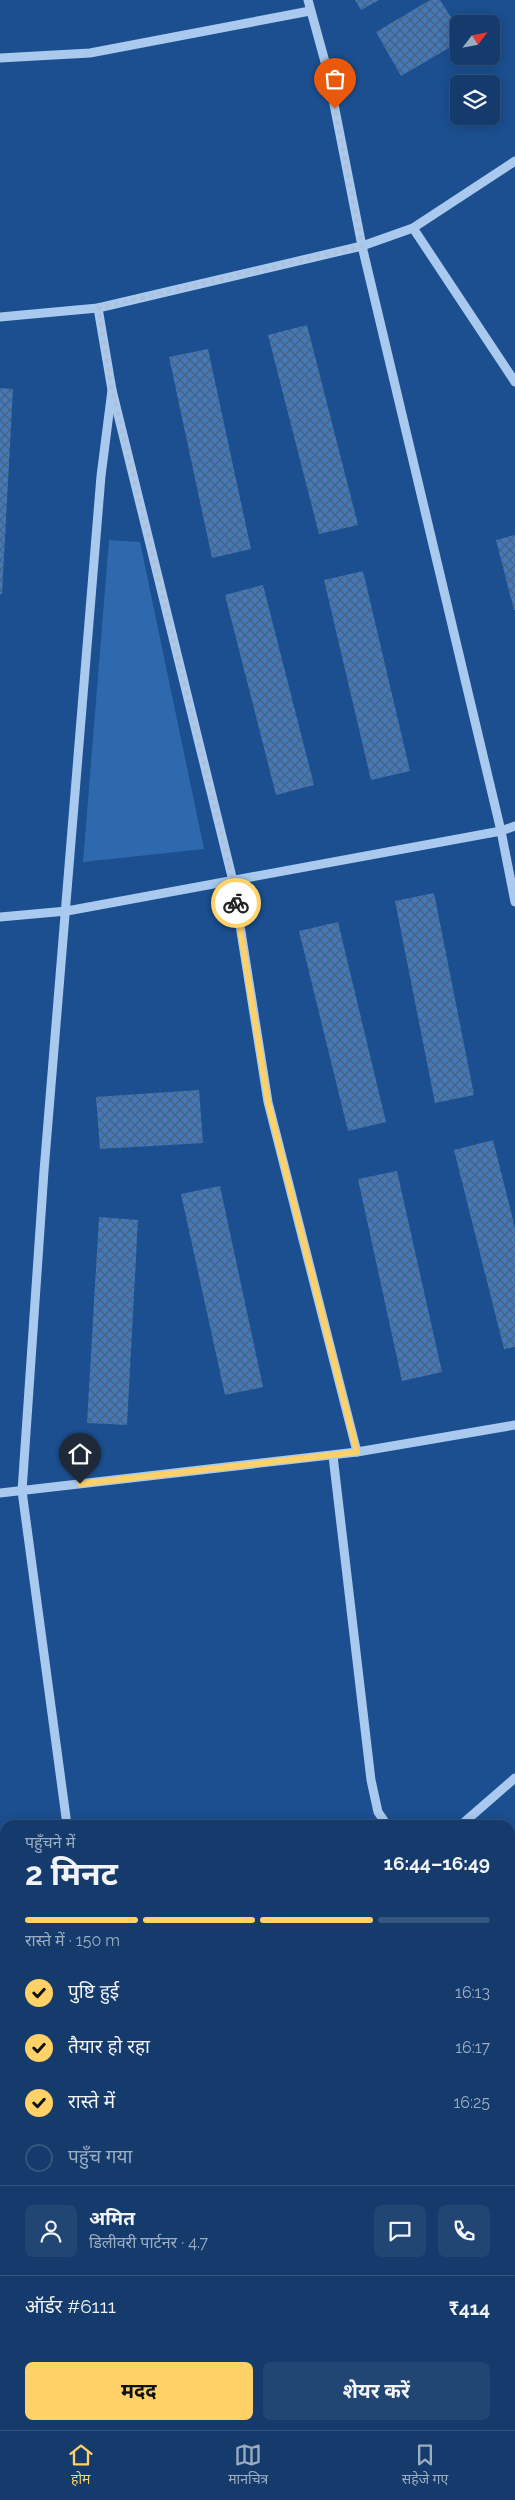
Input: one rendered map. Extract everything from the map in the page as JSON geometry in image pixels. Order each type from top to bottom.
[{"type":"street","points":[[308,0],[327,69],[362,246],[501,831],[515,902]]},
{"type":"street","points":[[0,58],[90,53],[310,11]]},
{"type":"street","points":[[0,317],[98,308],[362,246],[413,228],[515,161]]},
{"type":"street","points":[[413,228],[515,382]]},
{"type":"street","points":[[98,308],[112,390],[233,881],[268,1102],[357,1452]]},
{"type":"street","points":[[66,1820],[22,1491],[44,1171],[102,476],[112,390]]},
{"type":"street","points":[[0,917],[67,911],[501,831],[515,826]]},
{"type":"street","points":[[0,1494],[334,1456],[515,1425]]},
{"type":"street","points":[[334,1456],[371,1780],[378,1812],[384,1820]]},
{"type":"street","points":[[467,1820],[515,1778]]},
{"type":"shaded area","points":[[109,540],[140,542],[204,849],[83,862]]},
{"type":"building","points":[[355,0],[379,0],[361,10]]},
{"type":"building","points":[[430,0],[440,0],[450,16],[450,47],[401,76],[376,32]]},
{"type":"building","points":[[307,325],[358,525],[319,534],[268,335]]},
{"type":"building","points":[[208,349],[251,549],[212,558],[169,357]]},
{"type":"building","points":[[0,388],[13,389],[2,594],[0,594]]},
{"type":"building","points":[[515,535],[515,610],[514,610],[496,540]]},
{"type":"building","points":[[363,571],[410,771],[371,780],[324,580]]},
{"type":"building","points":[[263,585],[314,785],[276,795],[225,595]]},
{"type":"building","points":[[434,893],[474,1095],[435,1103],[395,901]]},
{"type":"building","points":[[338,922],[386,1122],[348,1131],[299,931]]},
{"type":"building","points":[[199,1090],[203,1143],[100,1149],[96,1097]]},
{"type":"building","points":[[493,1140],[515,1228],[515,1347],[504,1349],[454,1150]]},
{"type":"building","points":[[397,1171],[442,1372],[402,1381],[358,1179]]},
{"type":"building","points":[[220,1186],[263,1387],[225,1395],[181,1194]]},
{"type":"building","points":[[99,1217],[138,1220],[127,1425],[87,1423]]},
{"type":"way so far","points":[[236,903],[233,881],[146,535],[112,390],[98,308],[362,246],[335,109]]},
{"type":"route","points":[[80,1484],[357,1452],[268,1102],[236,903]]}]
